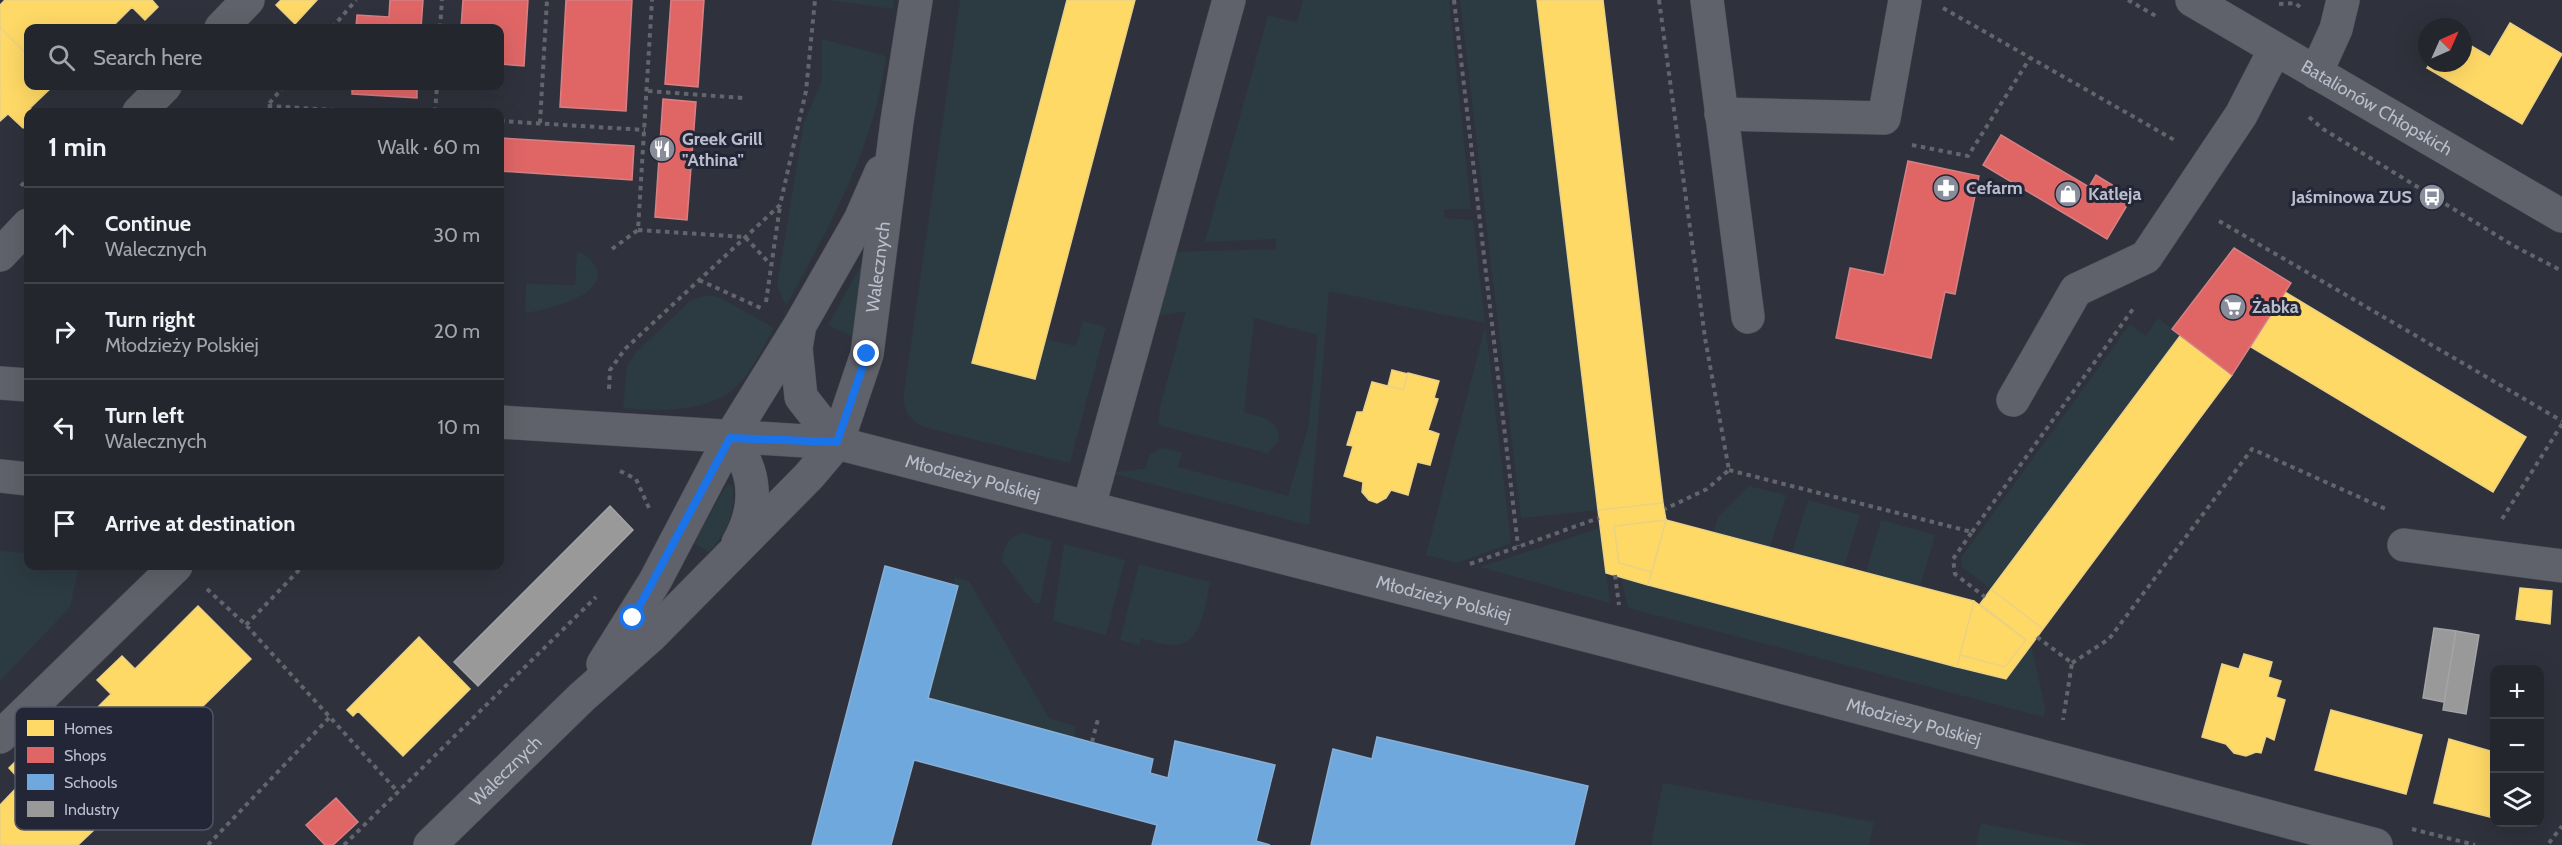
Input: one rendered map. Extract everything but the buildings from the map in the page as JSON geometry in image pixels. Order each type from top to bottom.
[{"type":"street","points":[[225,24],[248,0]]},
{"type":"street","name":"Walecznych","points":[[430,845],[582,697],[630,656],[809,476],[837,442],[867,354],[897,121],[916,0]]},
{"type":"street","points":[[1089,506],[1229,0]]},
{"type":"street","points":[[1707,0],[1748,317]]},
{"type":"street","points":[[1721,114],[1884,118],[1905,0]]},
{"type":"street","name":"Batalionów Chłopskich","points":[[2192,0],[2562,216]]},
{"type":"street","points":[[2316,73],[2336,29],[2343,0]]},
{"type":"street","points":[[2013,399],[2076,290],[2146,257],[2241,115],[2275,49]]},
{"type":"street","points":[[143,108],[161,90]]},
{"type":"street","name":"Walecznych","points":[[582,697],[655,581],[730,438],[786,319],[860,220],[882,171],[897,121]]},
{"type":"street","points":[[0,255],[24,229]]},
{"type":"street","name":"Walecznych","points":[[786,319],[796,348],[801,397],[837,442]]},
{"type":"street","points":[[0,383],[24,385]]},
{"type":"street","name":"Młodzieży Polskiej","points":[[504,422],[730,438],[837,442],[1231,543],[2376,845]]},
{"type":"street","name":"Walecznych","points":[[729,556],[748,520],[753,489],[748,465],[730,438]]},
{"type":"street","points":[[0,476],[24,479]]},
{"type":"street","points":[[2404,545],[2562,566]]},
{"type":"street","points":[[31,707],[172,570]]},
{"type":"street","points":[[0,737],[15,722]]},
{"type":"path","points":[[335,24],[356,0]]},
{"type":"path","points":[[440,24],[442,0]]},
{"type":"path","points":[[540,123],[547,0]]},
{"type":"path","points":[[638,230],[652,0]]},
{"type":"path","points":[[764,309],[780,205],[806,91],[815,0]]},
{"type":"path","points":[[1454,0],[1518,546]]},
{"type":"path","points":[[1659,0],[1705,338],[1729,470]]},
{"type":"path","points":[[2270,2],[2295,3],[2308,12]]},
{"type":"path","points":[[1939,6],[2211,160]]},
{"type":"path","points":[[1903,144],[1968,156],[2030,58]]},
{"type":"path","points":[[281,90],[267,106],[301,108]]},
{"type":"path","points":[[435,108],[437,90]]},
{"type":"path","points":[[648,91],[743,98]]},
{"type":"path","points":[[2306,114],[2323,129],[2514,246],[2562,271]]},
{"type":"path","points":[[504,121],[645,130]]},
{"type":"path","points":[[609,398],[610,370],[625,349],[780,205]]},
{"type":"path","points":[[2214,218],[2562,422],[2497,527]]},
{"type":"path","points":[[612,249],[638,230],[745,237],[771,265]]},
{"type":"path","points":[[699,280],[786,319]]},
{"type":"path","points":[[1985,597],[1955,574],[1953,559],[2140,299]]},
{"type":"path","points":[[2062,723],[2072,663],[2109,639],[2252,449],[2390,510]]},
{"type":"path","points":[[616,468],[636,479],[649,506],[647,516]]},
{"type":"path","points":[[1665,509],[1707,489],[1729,470]]},
{"type":"path","points":[[1729,470],[1972,532]]},
{"type":"path","points":[[246,625],[299,570]]},
{"type":"path","points":[[1615,575],[1619,607]]},
{"type":"path","points":[[205,587],[246,625],[398,792]]},
{"type":"path","points":[[344,845],[598,595]]},
{"type":"path","points":[[2037,637],[2072,663]]},
{"type":"path","points":[[208,845],[330,717]]},
{"type":"path","points":[[1092,742],[1098,719]]},
{"type":"path","points":[[2548,844],[2562,826]]},
{"type":"shaded area","points":[[828,0],[894,0],[893,9]]},
{"type":"shaded area","points":[[960,0],[1067,0],[972,362],[1035,379],[1045,339],[1076,346],[1083,321],[1106,327],[1070,463],[924,427],[910,416],[903,400]]},
{"type":"shaded area","points":[[1303,0],[1449,0],[1471,209],[1444,209],[1444,218],[1473,220],[1485,323],[1329,291],[1309,525],[1110,473],[1146,468],[1149,455],[1161,448],[1182,452],[1178,467],[1288,496],[1308,428],[1318,335],[1254,318],[1244,412],[1263,418],[1276,428],[1279,441],[1267,453],[1158,425],[1160,407],[1186,311],[1154,317],[1175,252],[1276,249],[1276,239],[1205,242],[1268,16],[1297,22]]},
{"type":"shaded area","points":[[1460,0],[1537,0],[1598,510],[1521,518]]},
{"type":"shaded area","points":[[822,39],[886,56],[872,122],[861,154],[834,216],[786,306],[777,286],[804,123],[822,81]]},
{"type":"shaded area","points":[[872,246],[854,337],[828,325]]},
{"type":"shaded area","points":[[577,252],[588,257],[595,266],[597,277],[593,286],[573,300],[525,313],[526,284],[575,285]]},
{"type":"shaded area","points":[[709,295],[719,297],[774,328],[747,374],[736,387],[725,395],[697,406],[667,410],[623,408],[627,366],[636,352],[691,300]]},
{"type":"shaded area","points":[[2158,318],[2180,336],[1991,589],[1962,567],[1961,558],[2130,324],[2146,336]]},
{"type":"shaded area","points":[[1485,325],[1511,543],[1457,563],[1426,555]]},
{"type":"shaded area","points":[[727,484],[733,486],[731,514],[721,537],[709,552],[694,543]]},
{"type":"shaded area","points":[[1749,486],[1786,495],[1770,547],[1713,532],[1718,517]]},
{"type":"shaded area","points":[[1808,500],[1860,515],[1844,567],[1792,553]]},
{"type":"shaded area","points":[[1881,520],[1935,535],[1920,587],[1866,572]]},
{"type":"shaded area","points":[[1600,528],[1610,603],[1480,567]]},
{"type":"shaded area","points":[[1023,533],[1052,541],[1040,603],[1034,603],[1002,561],[1010,539]]},
{"type":"shaded area","points":[[1064,544],[1125,560],[1106,635],[1053,621]]},
{"type":"shaded area","points":[[0,551],[24,553],[24,570],[78,570],[70,607],[0,681]]},
{"type":"shaded area","points":[[1139,564],[1210,582],[1201,622],[1191,638],[1173,645],[1141,638],[1139,645],[1120,640]]},
{"type":"shaded area","points":[[955,577],[969,581],[1049,718],[1076,727],[1074,737],[928,698]]},
{"type":"shaded area","points":[[1621,577],[2006,679],[2031,645],[2045,708],[2044,717],[1628,608]]},
{"type":"shaded area","points":[[1663,783],[1874,822],[1869,845],[1651,845]]},
{"type":"shaded area","points":[[1981,823],[2090,845],[1976,845]]},
{"type":"place","name":"Greek Grill \"Athina\"","points":[[662,149]]},
{"type":"place","name":"Cefarm","points":[[1946,188]]},
{"type":"place","name":"Katleja","points":[[2068,194]]},
{"type":"place","name":"Jaśminowa ZUS","points":[[2432,197]]},
{"type":"place","name":"Żabka","points":[[2233,307]]},
{"type":"route","points":[[633,618],[655,581],[730,438],[837,442],[867,354]]}]
